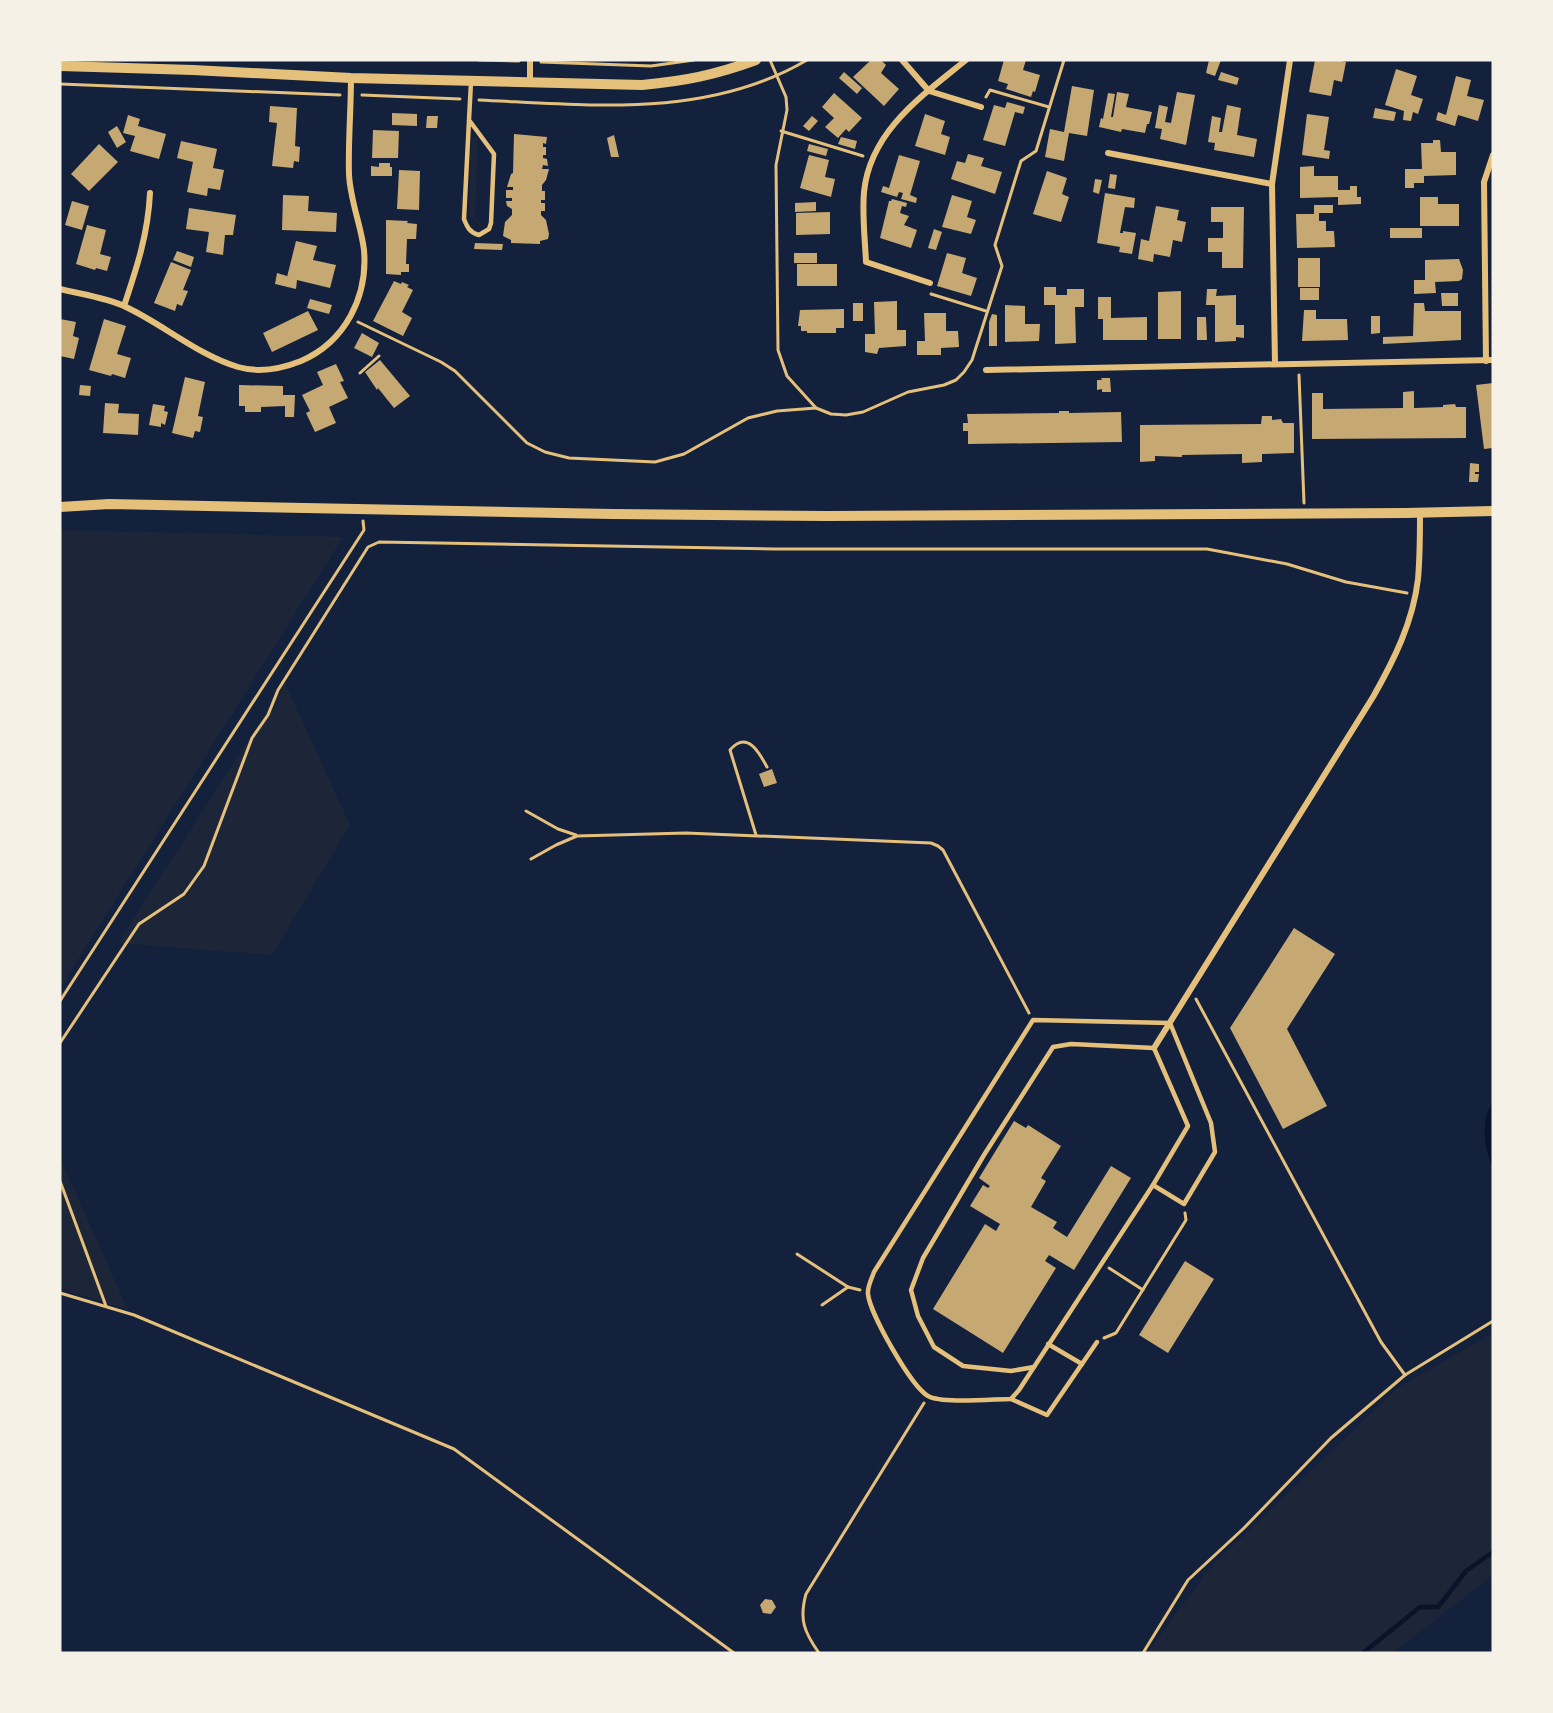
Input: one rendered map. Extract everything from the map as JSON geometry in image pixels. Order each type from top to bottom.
[{"type":"street","points":[[60,66],[193,65],[351,78],[642,85],[688,80],[726,71],[756,60]]},
{"type":"street","points":[[902,60],[928,91],[981,106]]},
{"type":"street","points":[[930,283],[866,262],[864,191],[872,159],[890,128],[928,91],[966,60]]},
{"type":"street","points":[[1275,364],[1272,184],[1290,60]]},
{"type":"street","points":[[530,61],[530,84]]},
{"type":"street","points":[[60,290],[124,306],[219,361],[241,368],[259,370],[282,367],[308,358],[335,338],[351,318],[365,275],[364,249],[349,176],[351,78]]},
{"type":"street","points":[[1108,153],[1272,184]]},
{"type":"street","points":[[986,370],[1490,360],[1484,182],[1493,155]]},
{"type":"street","points":[[124,306],[143,250],[149,221],[150,193]]},
{"type":"street","points":[[60,499],[109,504],[363,510],[826,516],[1493,511]]},
{"type":"street","points":[[60,507],[109,504]]},
{"type":"street","points":[[1154,1048],[1394,662],[1407,627],[1418,580],[1420,513]]},
{"type":"lane","points":[[469,120],[494,154],[491,223],[489,229],[479,235],[473,234],[468,229],[464,219],[469,120],[471,82]]},
{"type":"lane","points":[[1097,1342],[1047,1415],[1011,1399],[944,1400],[928,1396],[917,1385],[893,1350],[876,1319],[867,1292],[879,1263],[1033,1020],[1170,1023],[1211,1123],[1215,1152],[1184,1204],[1153,1185]]},
{"type":"lane","points":[[1011,1399],[1019,1390],[1153,1185],[1188,1126],[1154,1048],[1071,1044],[1053,1047],[984,1155],[923,1258],[911,1290],[918,1316],[934,1347],[963,1366],[1011,1371],[1034,1367]]},
{"type":"lane","points":[[1048,1344],[1082,1364]]},
{"type":"path","points":[[479,60],[651,66],[694,60]]},
{"type":"path","points":[[981,106],[990,90],[1049,107]]},
{"type":"path","points":[[781,131],[872,159]]},
{"type":"path","points":[[930,283],[930,293],[986,311]]},
{"type":"path","points":[[351,318],[441,362],[455,371],[527,443],[545,452],[569,458],[655,462],[684,454],[748,418],[777,411],[816,408]]},
{"type":"path","points":[[360,373],[379,356]]},
{"type":"path","points":[[1299,364],[1305,513]]},
{"type":"path","points":[[60,1001],[364,530],[363,510]]},
{"type":"path","points":[[60,1043],[139,924],[184,894],[204,866],[252,738],[268,715],[278,690],[369,547],[379,542],[775,549],[1207,549],[1287,564],[1346,582],[1414,594]]},
{"type":"path","points":[[756,835],[730,750],[743,742],[751,744],[759,752],[767,767]]},
{"type":"path","points":[[526,811],[558,829],[577,836]]},
{"type":"path","points":[[531,859],[556,844],[577,836],[686,833],[931,843],[938,846],[948,860],[1033,1020]]},
{"type":"path","points":[[1191,990],[1381,1342],[1405,1375]]},
{"type":"path","points":[[60,1181],[106,1306]]},
{"type":"path","points":[[1097,1342],[1116,1333],[1186,1220],[1184,1204]]},
{"type":"path","points":[[797,1254],[849,1287],[867,1292]]},
{"type":"path","points":[[1101,1263],[1143,1290]]},
{"type":"path","points":[[822,1305],[849,1287]]},
{"type":"path","points":[[60,1293],[134,1315],[454,1449],[734,1653]]},
{"type":"path","points":[[1143,1653],[1188,1580],[1244,1528],[1331,1438],[1405,1375],[1493,1321]]},
{"type":"path","points":[[819,1653],[810,1640],[803,1623],[802,1610],[806,1594],[928,1396]]},
{"type":"shaded area","points":[[473,137],[478,139],[475,217],[482,225],[481,227],[469,215]]},
{"type":"shaded area","points":[[60,530],[343,537],[60,988]]},
{"type":"shaded area","points":[[285,683],[350,825],[272,955],[118,943]]},
{"type":"shaded area","points":[[1493,1102],[1493,1170],[1486,1144],[1485,1127]]},
{"type":"shaded area","points":[[60,1158],[128,1310],[60,1288]]},
{"type":"shaded area","points":[[1493,1333],[1493,1575],[1393,1653],[1147,1653],[1211,1567],[1396,1389]]},
{"type":"building","points":[[871,60],[881,60],[886,65],[881,73],[899,89],[884,106],[853,77]]},
{"type":"building","points":[[1004,60],[1026,60],[1023,70],[1040,75],[1035,92],[1033,91],[1031,97],[1006,89],[1008,84],[998,81]]},
{"type":"building","points":[[1209,60],[1221,60],[1215,76],[1206,73]]},
{"type":"building","points":[[1315,60],[1346,62],[1342,82],[1334,80],[1331,96],[1309,92]]},
{"type":"building","points":[[1396,69],[1417,76],[1411,95],[1423,99],[1418,114],[1413,112],[1411,121],[1403,120],[1404,111],[1385,105]]},
{"type":"building","points":[[844,72],[862,88],[857,94],[839,78]]},
{"type":"building","points":[[1221,72],[1239,78],[1237,85],[1218,80]]},
{"type":"building","points":[[1456,76],[1471,80],[1467,96],[1484,100],[1478,121],[1458,115],[1455,126],[1436,120],[1438,112],[1446,115]]},
{"type":"building","points":[[1072,86],[1094,90],[1087,136],[1069,133],[1064,161],[1045,157],[1050,129],[1064,132]]},
{"type":"building","points":[[1117,92],[1129,94],[1126,107],[1152,112],[1145,133],[1122,129],[1121,132],[1099,127],[1101,118],[1103,119],[1108,93],[1115,94],[1111,117],[1113,117]]},
{"type":"building","points":[[1177,92],[1195,95],[1186,145],[1160,139],[1162,129],[1155,128],[1159,105],[1168,107],[1165,122],[1171,123]]},
{"type":"building","points":[[834,93],[862,118],[849,132],[846,129],[838,138],[825,127],[834,118],[822,107]]},
{"type":"building","points":[[1007,102],[1025,107],[1023,114],[1015,112],[1005,146],[983,140],[994,105],[1005,108]]},
{"type":"building","points":[[1227,105],[1241,108],[1237,135],[1257,139],[1254,157],[1214,150],[1215,143],[1208,142],[1212,116],[1221,118],[1219,132],[1222,132]]},
{"type":"building","points":[[270,106],[297,108],[295,146],[300,147],[299,162],[294,161],[293,168],[272,166],[277,123],[269,122]]},
{"type":"building","points":[[1375,108],[1396,112],[1394,121],[1373,118]]},
{"type":"building","points":[[392,113],[417,114],[417,126],[392,125]]},
{"type":"building","points":[[925,114],[945,121],[941,134],[950,137],[945,155],[915,146]]},
{"type":"building","points":[[1307,114],[1329,117],[1324,150],[1330,151],[1329,159],[1302,155]]},
{"type":"building","points":[[128,115],[140,119],[138,126],[166,134],[159,159],[130,151],[135,136],[123,133]]},
{"type":"building","points":[[427,116],[438,116],[437,128],[426,128]]},
{"type":"building","points":[[812,116],[818,121],[809,131],[803,126]]},
{"type":"building","points":[[117,126],[126,142],[117,148],[108,132]]},
{"type":"building","points":[[373,130],[399,131],[398,158],[372,158]]},
{"type":"building","points":[[514,134],[547,137],[546,144],[543,143],[543,147],[546,147],[546,155],[543,155],[543,158],[547,159],[548,166],[543,165],[542,169],[549,169],[542,185],[545,200],[541,200],[541,203],[545,203],[545,211],[541,211],[541,215],[546,220],[549,234],[548,239],[540,241],[540,244],[511,243],[511,240],[503,236],[505,222],[512,215],[512,209],[507,206],[506,201],[512,201],[512,198],[506,198],[506,190],[513,190],[513,187],[507,187],[513,173]]},
{"type":"building","points":[[614,135],[619,157],[611,157],[607,138]]},
{"type":"building","points":[[841,137],[857,141],[855,149],[838,144]]},
{"type":"building","points":[[1433,140],[1440,140],[1441,152],[1456,152],[1456,175],[1424,176],[1424,183],[1414,183],[1414,188],[1405,188],[1405,169],[1422,169],[1421,143],[1433,143]]},
{"type":"building","points":[[181,141],[217,149],[213,168],[224,170],[220,190],[208,188],[207,196],[187,192],[193,162],[177,158]]},
{"type":"building","points":[[99,144],[118,162],[89,191],[71,174]]},
{"type":"building","points":[[809,144],[828,149],[826,156],[807,151]]},
{"type":"building","points":[[968,154],[984,158],[981,166],[1002,172],[995,194],[951,179],[957,161],[965,163]]},
{"type":"building","points":[[809,155],[829,160],[825,177],[835,179],[831,197],[800,188]]},
{"type":"building","points":[[899,155],[920,161],[910,195],[917,198],[916,203],[901,199],[903,193],[899,192],[897,197],[881,192],[883,186],[889,188]]},
{"type":"building","points":[[379,163],[390,163],[392,176],[371,176],[371,166],[379,167]]},
{"type":"building","points":[[1314,166],[1314,176],[1338,176],[1338,190],[1350,190],[1350,186],[1357,186],[1357,197],[1361,197],[1361,204],[1338,205],[1338,197],[1300,198],[1300,167]]},
{"type":"building","points":[[399,170],[420,171],[419,210],[397,209]]},
{"type":"building","points":[[1047,171],[1067,178],[1062,194],[1069,197],[1061,222],[1033,214]]},
{"type":"building","points":[[1110,174],[1117,175],[1115,189],[1108,188]]},
{"type":"building","points":[[1095,179],[1102,180],[1099,194],[1093,192]]},
{"type":"building","points":[[1105,193],[1135,198],[1134,208],[1125,207],[1120,233],[1123,231],[1136,233],[1132,254],[1119,252],[1120,247],[1097,243]]},
{"type":"building","points":[[283,195],[309,196],[308,211],[337,213],[336,232],[282,230]]},
{"type":"building","points":[[952,195],[972,201],[967,217],[976,220],[971,234],[942,227]]},
{"type":"building","points":[[1420,197],[1438,197],[1438,204],[1459,204],[1459,226],[1420,226]]},
{"type":"building","points":[[892,199],[907,203],[906,207],[902,206],[900,213],[909,216],[904,225],[917,230],[911,248],[880,238],[889,201]]},
{"type":"building","points":[[72,201],[89,206],[82,230],[65,225]]},
{"type":"building","points":[[816,202],[816,211],[795,212],[795,203]]},
{"type":"building","points":[[1314,205],[1333,205],[1333,213],[1319,213],[1319,221],[1326,221],[1326,231],[1334,231],[1335,247],[1297,248],[1296,214],[1314,214]]},
{"type":"building","points":[[1156,206],[1179,210],[1177,220],[1186,222],[1182,242],[1173,240],[1170,257],[1154,254],[1153,262],[1138,259],[1141,239],[1149,241]]},
{"type":"building","points":[[1211,207],[1244,207],[1243,268],[1222,268],[1222,252],[1208,252],[1208,238],[1223,238],[1223,222],[1211,222]]},
{"type":"building","points":[[189,208],[236,215],[233,235],[225,235],[223,255],[206,252],[209,232],[186,229]]},
{"type":"building","points":[[830,212],[830,234],[796,235],[796,213]]},
{"type":"building","points":[[386,220],[408,221],[407,223],[417,224],[416,239],[407,239],[406,264],[409,264],[409,272],[401,272],[401,275],[386,274]]},
{"type":"building","points":[[87,225],[106,230],[100,254],[111,257],[107,271],[76,264]]},
{"type":"building","points":[[1390,228],[1422,228],[1422,238],[1390,238]]},
{"type":"building","points":[[934,229],[942,232],[936,250],[928,248]]},
{"type":"building","points":[[296,241],[317,246],[313,260],[336,265],[330,288],[297,280],[296,289],[275,284],[277,273],[287,277]]},
{"type":"building","points":[[475,243],[503,244],[502,250],[474,249]]},
{"type":"building","points":[[177,251],[194,257],[191,267],[173,260]]},
{"type":"building","points":[[794,253],[817,253],[817,263],[794,263]]},
{"type":"building","points":[[947,253],[966,258],[962,273],[977,278],[971,296],[937,286]]},
{"type":"building","points":[[1298,258],[1320,258],[1320,287],[1298,287]]},
{"type":"building","points":[[1459,259],[1463,270],[1462,279],[1435,282],[1436,293],[1414,294],[1414,280],[1425,280],[1425,260]]},
{"type":"building","points":[[171,262],[191,270],[183,290],[188,291],[182,306],[177,304],[175,311],[154,303]]},
{"type":"building","points":[[797,264],[837,264],[837,286],[797,286]]},
{"type":"building","points":[[394,281],[409,285],[407,287],[413,290],[402,312],[412,318],[403,336],[373,321]]},
{"type":"building","points":[[1044,287],[1056,287],[1056,295],[1067,295],[1067,289],[1084,289],[1084,307],[1075,307],[1076,343],[1055,344],[1055,305],[1044,305]]},
{"type":"building","points":[[1300,288],[1319,288],[1319,300],[1300,300]]},
{"type":"building","points":[[1207,289],[1217,289],[1216,296],[1236,295],[1236,325],[1244,325],[1244,338],[1236,337],[1236,341],[1215,342],[1215,305],[1206,305]]},
{"type":"building","points":[[1181,291],[1181,339],[1158,339],[1158,292]]},
{"type":"building","points":[[1441,293],[1458,293],[1458,306],[1442,306]]},
{"type":"building","points":[[1098,297],[1111,297],[1111,318],[1147,317],[1147,340],[1103,340],[1103,319],[1098,319]]},
{"type":"building","points":[[310,299],[332,305],[329,314],[307,308]]},
{"type":"building","points":[[897,301],[897,330],[906,330],[906,346],[879,348],[877,354],[865,352],[865,334],[875,334],[874,302]]},
{"type":"building","points":[[853,303],[863,303],[863,321],[853,321]]},
{"type":"building","points":[[1414,303],[1424,303],[1425,311],[1461,311],[1461,340],[1383,344],[1383,337],[1413,336]]},
{"type":"building","points":[[1005,305],[1025,306],[1025,324],[1040,324],[1039,341],[1005,342]]},
{"type":"building","points":[[844,309],[844,328],[836,328],[836,333],[807,333],[807,331],[801,331],[801,326],[798,326],[800,310]]},
{"type":"building","points":[[1304,310],[1316,310],[1316,319],[1347,319],[1348,340],[1302,341]]},
{"type":"building","points":[[308,311],[318,330],[272,352],[263,333]]},
{"type":"building","points":[[924,313],[946,313],[946,331],[958,331],[959,347],[941,348],[941,355],[917,355],[917,341],[925,341]]},
{"type":"building","points":[[992,314],[997,315],[997,346],[989,346],[989,322]]},
{"type":"building","points":[[1371,316],[1380,316],[1380,333],[1371,334]]},
{"type":"building","points":[[1197,317],[1206,317],[1207,340],[1197,340]]},
{"type":"building","points":[[60,319],[76,322],[73,336],[79,338],[74,359],[60,356]]},
{"type":"building","points":[[104,319],[126,326],[117,354],[131,358],[125,378],[89,370]]},
{"type":"building","points":[[362,333],[379,343],[372,357],[354,348]]},
{"type":"building","points":[[380,360],[410,396],[394,408],[378,388],[377,390],[365,372]]},
{"type":"building","points":[[336,364],[344,381],[340,382],[348,398],[329,407],[336,423],[315,432],[306,413],[310,411],[302,395],[323,385],[317,372]]},
{"type":"building","points":[[185,377],[205,382],[198,416],[203,417],[200,432],[195,431],[193,438],[172,433]]},
{"type":"building","points":[[1101,378],[1110,378],[1111,392],[1097,390],[1097,380],[1102,380]]},
{"type":"building","points":[[1493,383],[1493,448],[1484,449],[1476,385]]},
{"type":"building","points":[[80,385],[91,386],[90,396],[79,395]]},
{"type":"building","points":[[239,385],[283,386],[283,395],[295,395],[294,417],[285,417],[285,406],[261,407],[261,412],[245,412],[245,406],[239,406]]},
{"type":"building","points":[[1414,391],[1414,408],[1443,407],[1443,405],[1455,404],[1456,407],[1466,407],[1466,438],[1312,439],[1312,393],[1323,393],[1323,409],[1403,408],[1403,392]]},
{"type":"building","points":[[105,403],[119,404],[118,413],[139,414],[138,435],[103,433]]},
{"type":"building","points":[[153,404],[165,406],[164,411],[168,412],[165,425],[161,423],[161,427],[149,425]]},
{"type":"building","points":[[1059,411],[1069,411],[1069,413],[1121,412],[1122,442],[968,444],[968,431],[963,431],[963,423],[968,423],[967,414],[1059,413]]},
{"type":"building","points":[[1262,416],[1272,416],[1272,420],[1281,419],[1283,423],[1294,423],[1294,453],[1262,454],[1262,462],[1242,463],[1242,454],[1155,456],[1155,461],[1140,462],[1140,425],[1261,424]]},
{"type":"building","points":[[1470,463],[1479,464],[1479,472],[1475,472],[1479,474],[1478,482],[1469,482]]},
{"type":"building","points":[[772,769],[777,783],[764,787],[759,774]]},
{"type":"building","points":[[1294,928],[1335,954],[1287,1029],[1327,1106],[1283,1129],[1230,1028]]},
{"type":"building","points":[[1014,1121],[1026,1128],[1028,1125],[1061,1146],[1041,1178],[1046,1181],[1031,1207],[1057,1222],[1053,1228],[1067,1237],[1111,1166],[1131,1178],[1074,1270],[1049,1255],[1045,1261],[1056,1268],[1003,1353],[933,1309],[985,1224],[996,1231],[1000,1224],[970,1206],[983,1185],[988,1188],[990,1186],[979,1178]]},
{"type":"building","points":[[1185,1261],[1214,1279],[1168,1353],[1139,1335]]},
{"type":"building","points":[[765,1599],[772,1600],[776,1607],[771,1614],[763,1613],[760,1605]]},
{"type":"waterway","points":[[1363,1653],[1420,1607],[1438,1607],[1466,1571],[1493,1552]]}]
